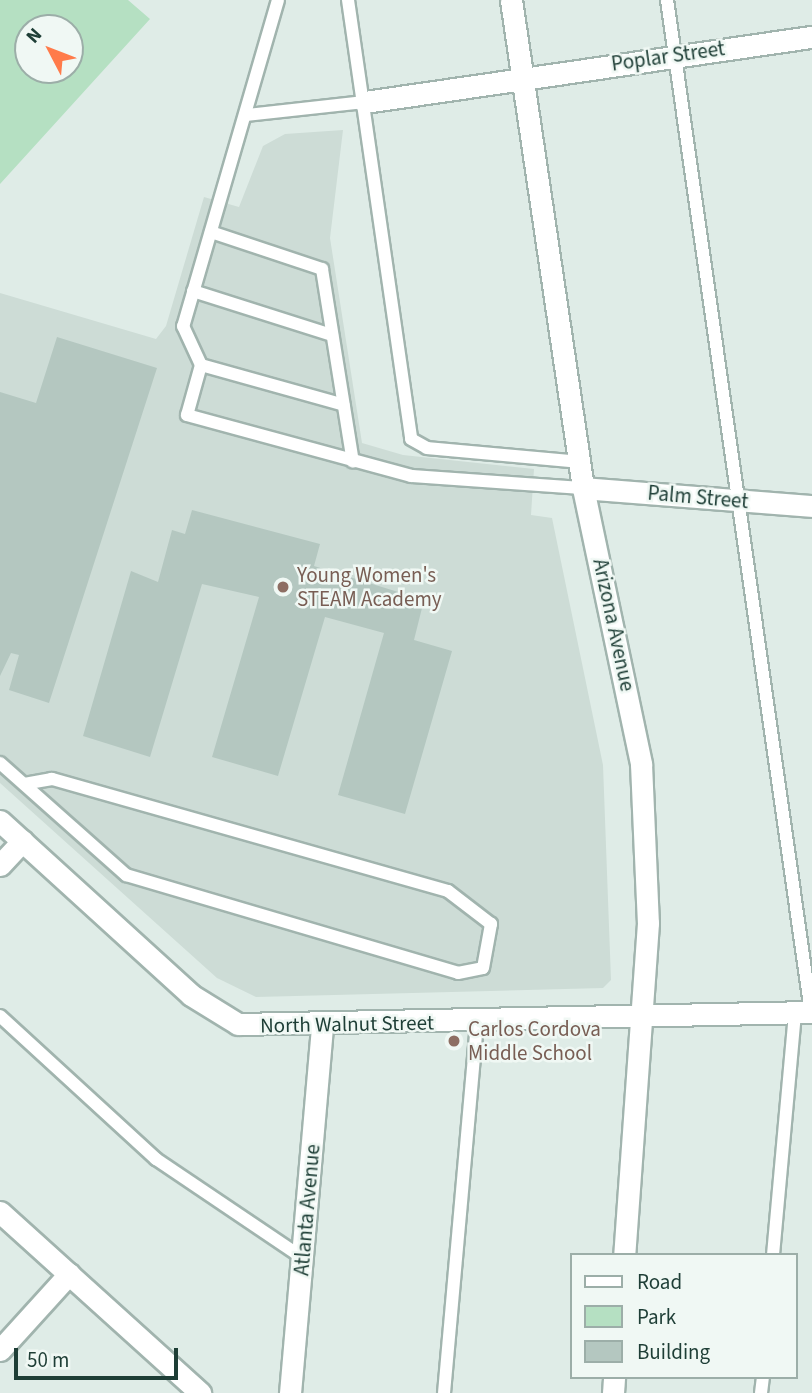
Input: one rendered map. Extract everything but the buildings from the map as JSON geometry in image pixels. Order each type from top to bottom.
[{"type":"street","name":"Arizona Avenue","points":[[511,0],[583,488],[641,764],[648,865],[644,1017],[624,1253]]},
{"type":"street","name":"Poplar Street","points":[[365,102],[675,53],[812,37]]},
{"type":"street","name":"Palm Street","points":[[583,488],[812,506]]},
{"type":"street","name":"North Walnut Street","points":[[0,821],[215,1012],[259,1028],[806,1012]]},
{"type":"street","points":[[0,865],[22,841]]},
{"type":"street","name":"Atlanta Avenue","points":[[290,1393],[322,1026]]},
{"type":"street","points":[[0,1212],[194,1391]]},
{"type":"street","points":[[0,1350],[68,1274]]},
{"type":"lane","points":[[278,0],[247,116],[183,326],[201,365],[187,415],[411,476],[583,488]]},
{"type":"lane","points":[[348,0],[365,102],[411,439],[427,449],[580,462]]},
{"type":"lane","points":[[667,0],[740,500],[806,1012],[773,1253]]},
{"type":"lane","points":[[247,116],[365,102]]},
{"type":"lane","points":[[211,232],[314,262],[322,268],[353,462]]},
{"type":"lane","points":[[193,291],[332,335]]},
{"type":"lane","points":[[201,365],[344,405]]},
{"type":"lane","points":[[0,763],[126,876],[458,973],[483,968],[491,924],[448,891],[52,779],[24,784]]},
{"type":"lane","points":[[0,1016],[156,1160],[303,1258]]},
{"type":"lane","points":[[444,1393],[477,1022]]},
{"type":"shaded area","name":"Young Women's STEAM Academy","points":[[343,130],[330,238],[362,443],[403,455],[534,469],[531,515],[552,518],[603,765],[611,980],[603,988],[256,997],[217,978],[0,783],[0,293],[156,339],[166,326],[204,197],[239,207],[263,146],[285,134]]},
{"type":"green space","points":[[0,0],[128,0],[150,19],[0,184]]},
{"type":"place","name":"Young Women's STEAM Academy","points":[[283,587]]},
{"type":"place","name":"Carlos Cordova Middle School","points":[[454,1041]]}]
